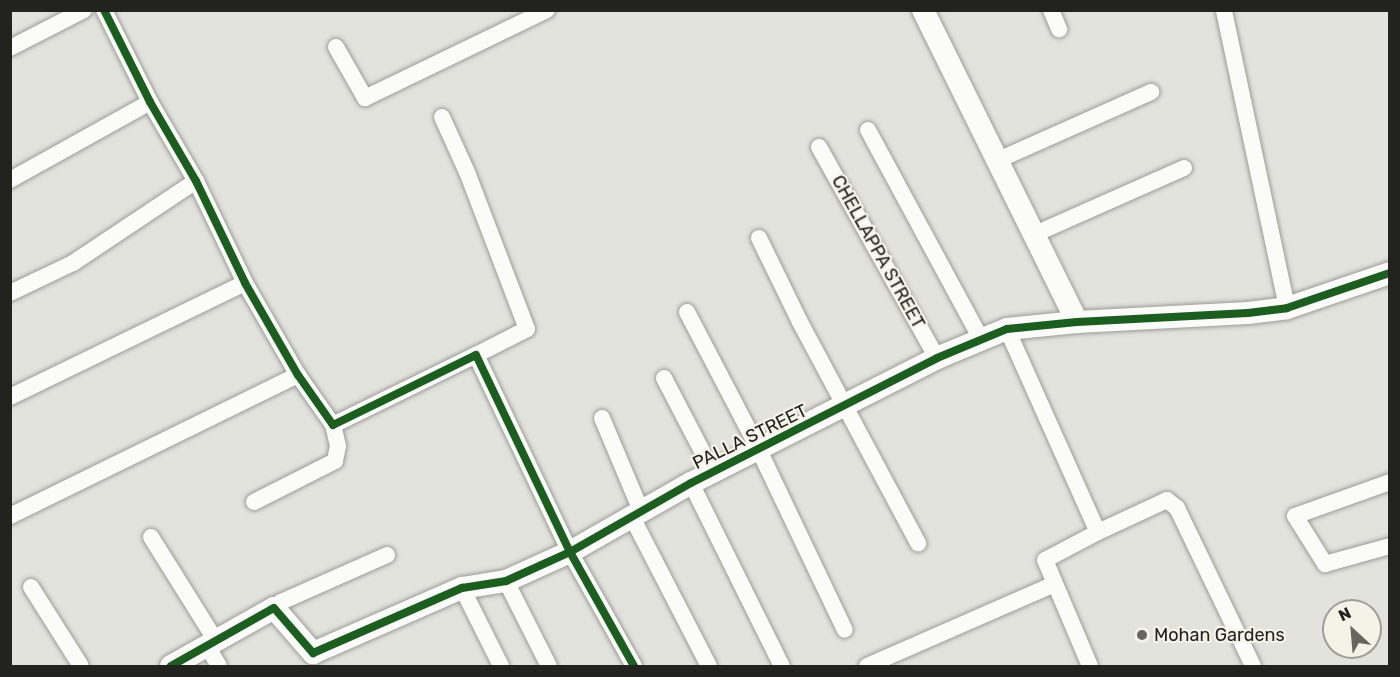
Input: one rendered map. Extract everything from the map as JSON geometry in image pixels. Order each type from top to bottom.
[{"type":"street","points":[[10,48],[84,10]]},
{"type":"street","points":[[104,10],[150,102],[196,181],[245,283],[298,375],[333,425],[338,446],[335,461],[254,502]]},
{"type":"street","points":[[336,47],[365,98],[547,10]]},
{"type":"street","points":[[923,10],[1077,322]]},
{"type":"street","points":[[1051,10],[1059,29]]},
{"type":"street","points":[[1224,11],[1287,308]]},
{"type":"street","points":[[996,161],[1151,92]]},
{"type":"street","points":[[10,180],[150,102]]},
{"type":"street","points":[[333,425],[527,329],[467,172],[442,117]]},
{"type":"street","points":[[868,130],[982,341]]},
{"type":"street","name":"CHELLAPPA STREET","points":[[819,147],[937,357]]},
{"type":"street","points":[[1035,234],[1184,168]]},
{"type":"street","points":[[10,293],[73,263],[196,181]]},
{"type":"street","points":[[759,238],[800,322],[918,543]]},
{"type":"street","name":"PALLA STREET","points":[[274,608],[317,659],[462,588],[506,580],[570,552],[691,483],[845,407],[937,357],[982,341],[1007,329],[1287,308],[1389,273]]},
{"type":"street","points":[[10,397],[245,283]]},
{"type":"street","points":[[687,312],[759,450],[845,630]]},
{"type":"street","points":[[1007,329],[1098,531]]},
{"type":"street","points":[[476,355],[570,552],[634,666]]},
{"type":"street","points":[[10,516],[298,375]]},
{"type":"street","points":[[664,378],[713,472]]},
{"type":"street","points":[[602,418],[636,514],[709,666]]},
{"type":"street","points":[[1389,482],[1295,516],[1325,564],[1389,546]]},
{"type":"street","points":[[691,483],[782,666]]},
{"type":"street","points":[[1090,666],[1045,560],[1098,531],[1167,500],[1180,502],[1253,666]]},
{"type":"street","points":[[151,537],[212,643],[219,666]]},
{"type":"street","points":[[171,666],[281,602],[387,555]]},
{"type":"street","points":[[506,580],[549,666]]},
{"type":"street","points":[[867,666],[1055,584]]},
{"type":"street","points":[[31,587],[81,666]]},
{"type":"street","points":[[462,588],[501,666]]},
{"type":"cycle path","points":[[104,10],[150,102],[196,181],[245,283],[298,375],[333,425],[476,355],[570,552],[634,666]]},
{"type":"cycle path","points":[[171,666],[274,608],[313,653],[462,588],[506,581],[570,552],[691,483],[937,358],[1007,329],[1077,322],[1248,313],[1287,308],[1390,273]]},
{"type":"place","name":"Mohan Gardens","points":[[1142,635]]}]
